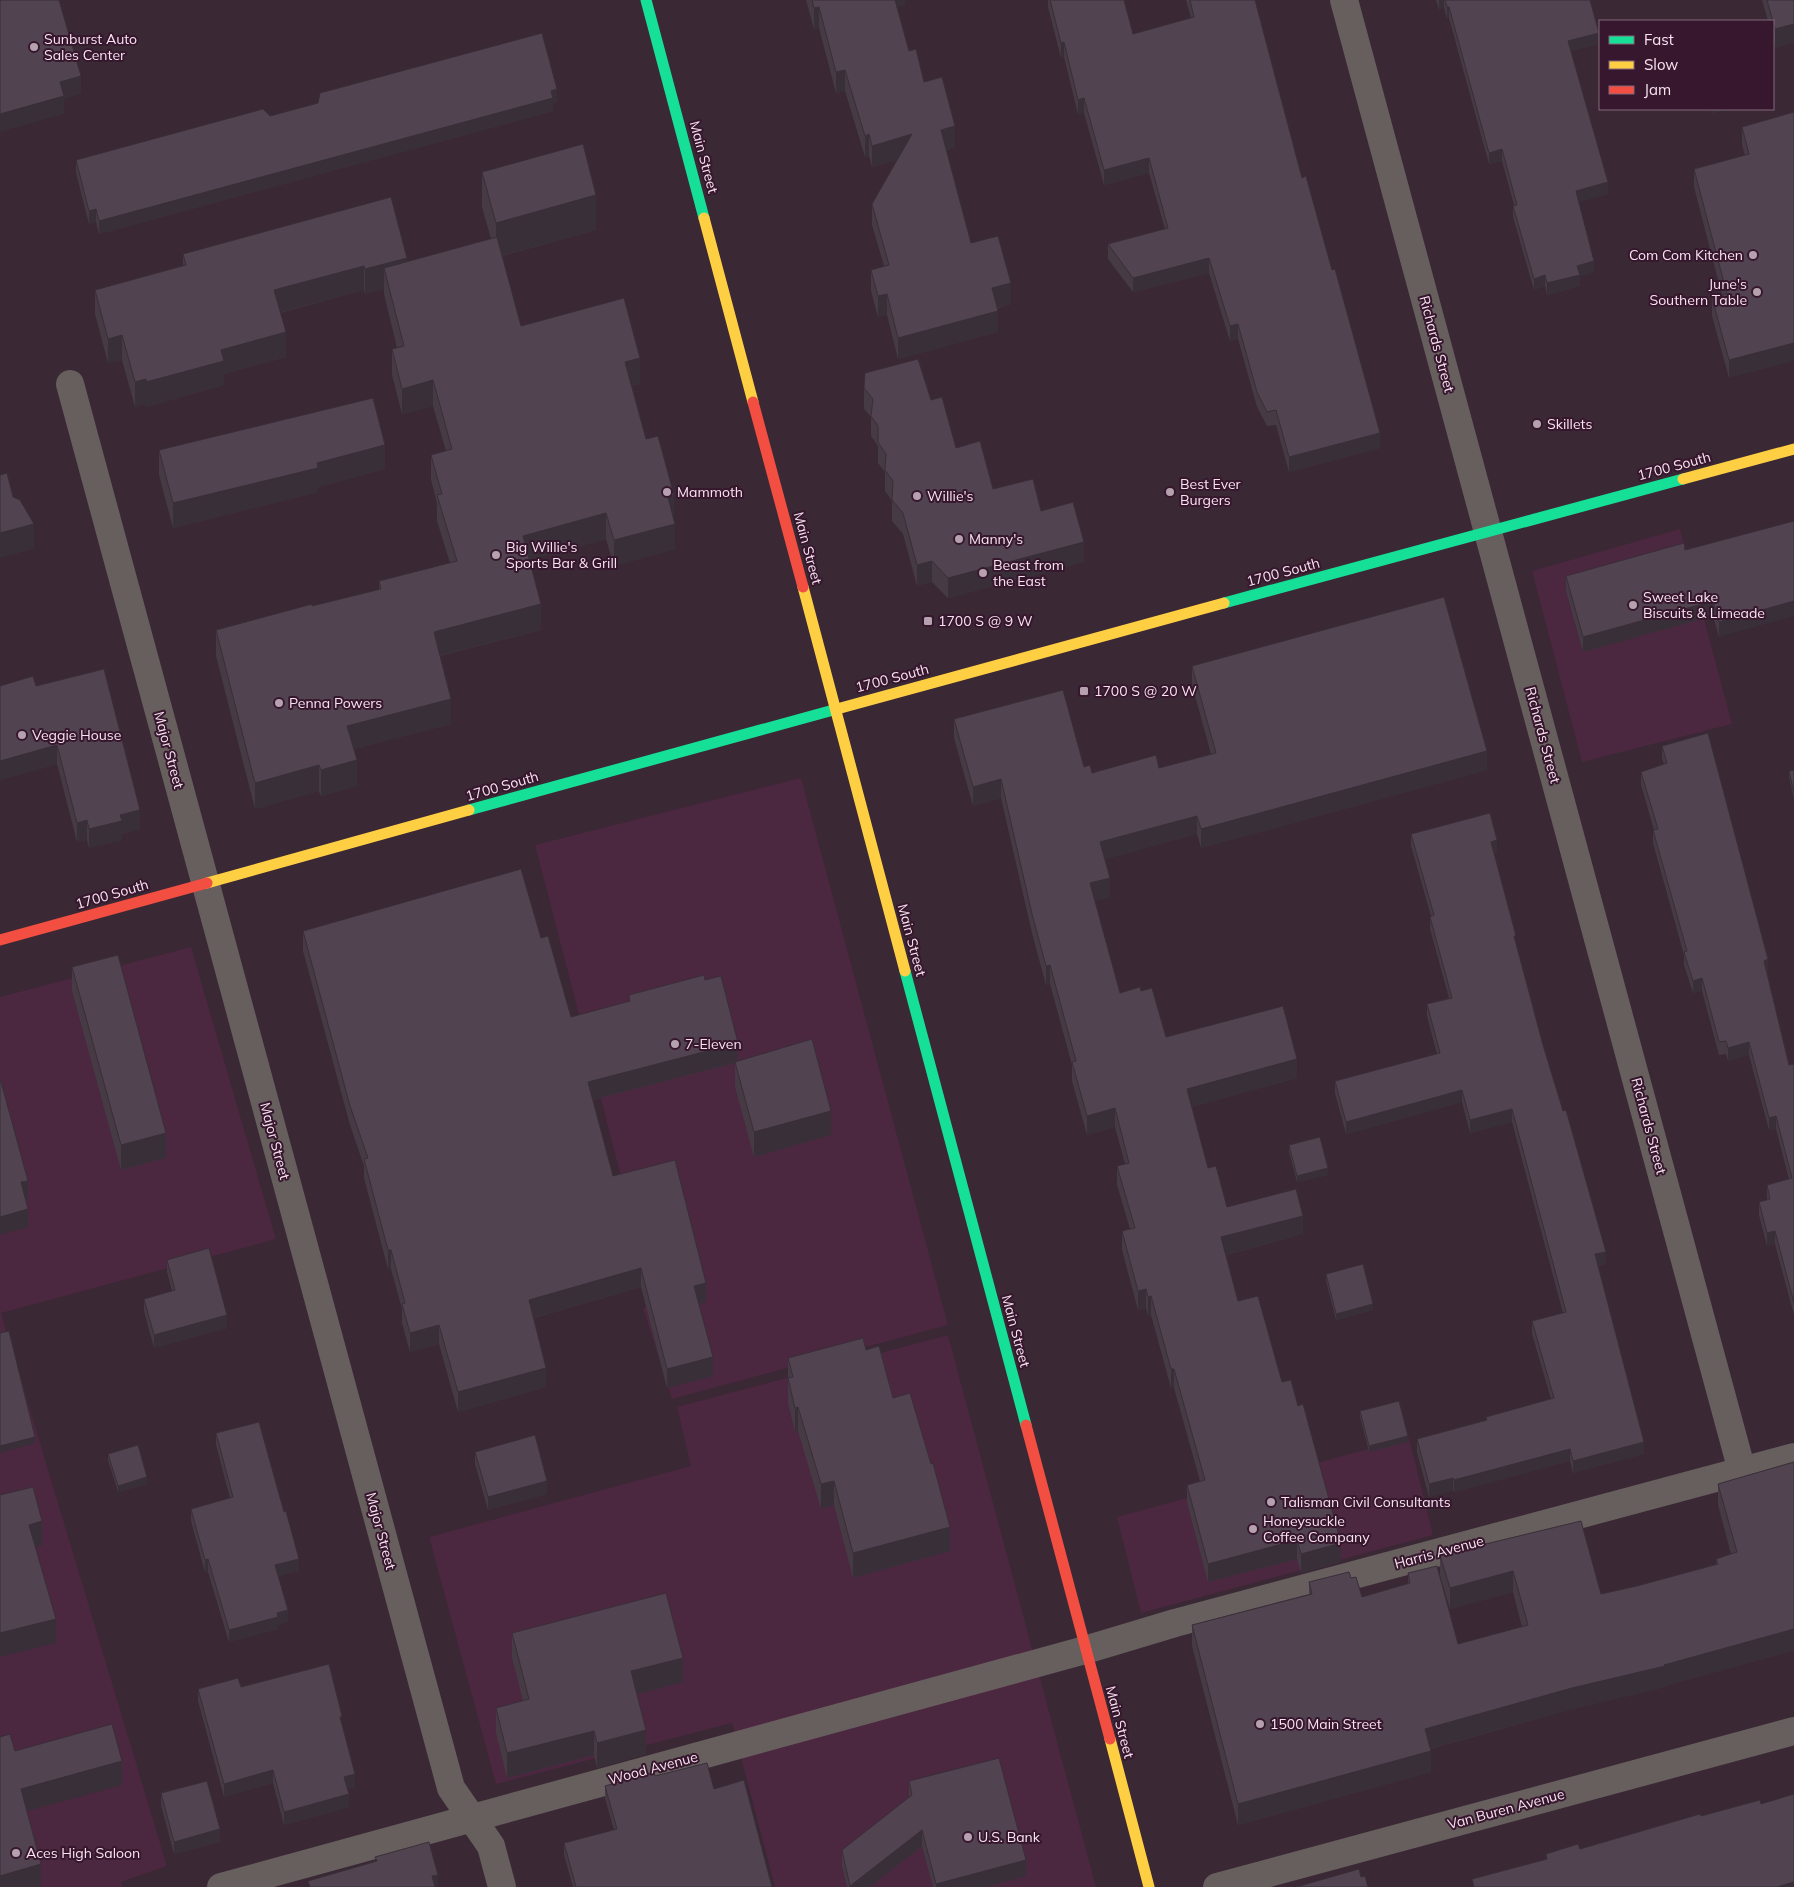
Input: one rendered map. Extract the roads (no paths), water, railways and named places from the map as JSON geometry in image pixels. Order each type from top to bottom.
[{"type":"street","name":"Main Street","points":[[646,0],[1148,1887]]},
{"type":"street","name":"Richards Street","points":[[1344,0],[1742,1471]]},
{"type":"street","name":"Major Street","points":[[70,384],[451,1788],[491,1846],[502,1887]]},
{"type":"street","name":"1700 South","points":[[0,940],[1794,449]]},
{"type":"street","name":"Harris Avenue","points":[[1086,1650],[1185,1620],[1794,1457]]},
{"type":"street","name":"Wood Avenue","points":[[221,1887],[1086,1650]]},
{"type":"street","name":"Van Buren Avenue","points":[[1217,1887],[1794,1731]]},
{"type":"place","name":"Sunburst Auto Sales Center","points":[[34,47]]},
{"type":"place","name":"Com Com Kitchen","points":[[1753,255]]},
{"type":"place","name":"June's Southern Table","points":[[1757,292]]},
{"type":"place","name":"Skillets","points":[[1537,424]]},
{"type":"place","name":"Mammoth","points":[[667,492]]},
{"type":"place","name":"Best Ever Burgers","points":[[1170,492]]},
{"type":"place","name":"Willie's","points":[[917,496]]},
{"type":"place","name":"Manny's","points":[[959,539]]},
{"type":"place","name":"Big Willie's Sports Bar & Grill","points":[[496,555]]},
{"type":"place","name":"Beast from the East","points":[[983,573]]},
{"type":"place","name":"Sweet Lake Biscuits & Limeade","points":[[1633,605]]},
{"type":"place","name":"1700 S @ 9 W","points":[[928,621]]},
{"type":"place","name":"1700 S @ 20 W","points":[[1084,691]]},
{"type":"place","name":"Penna Powers","points":[[279,703]]},
{"type":"place","name":"Veggie House","points":[[22,735]]},
{"type":"place","name":"7-Eleven","points":[[675,1044]]},
{"type":"place","name":"Talisman Civil Consultants","points":[[1271,1502]]},
{"type":"place","name":"Honeysuckle Coffee Company","points":[[1253,1529]]},
{"type":"place","name":"1500 Main Street","points":[[1260,1724]]},
{"type":"place","name":"U.S. Bank","points":[[968,1837]]},
{"type":"place","name":"Aces High Saloon","points":[[16,1853]]}]
